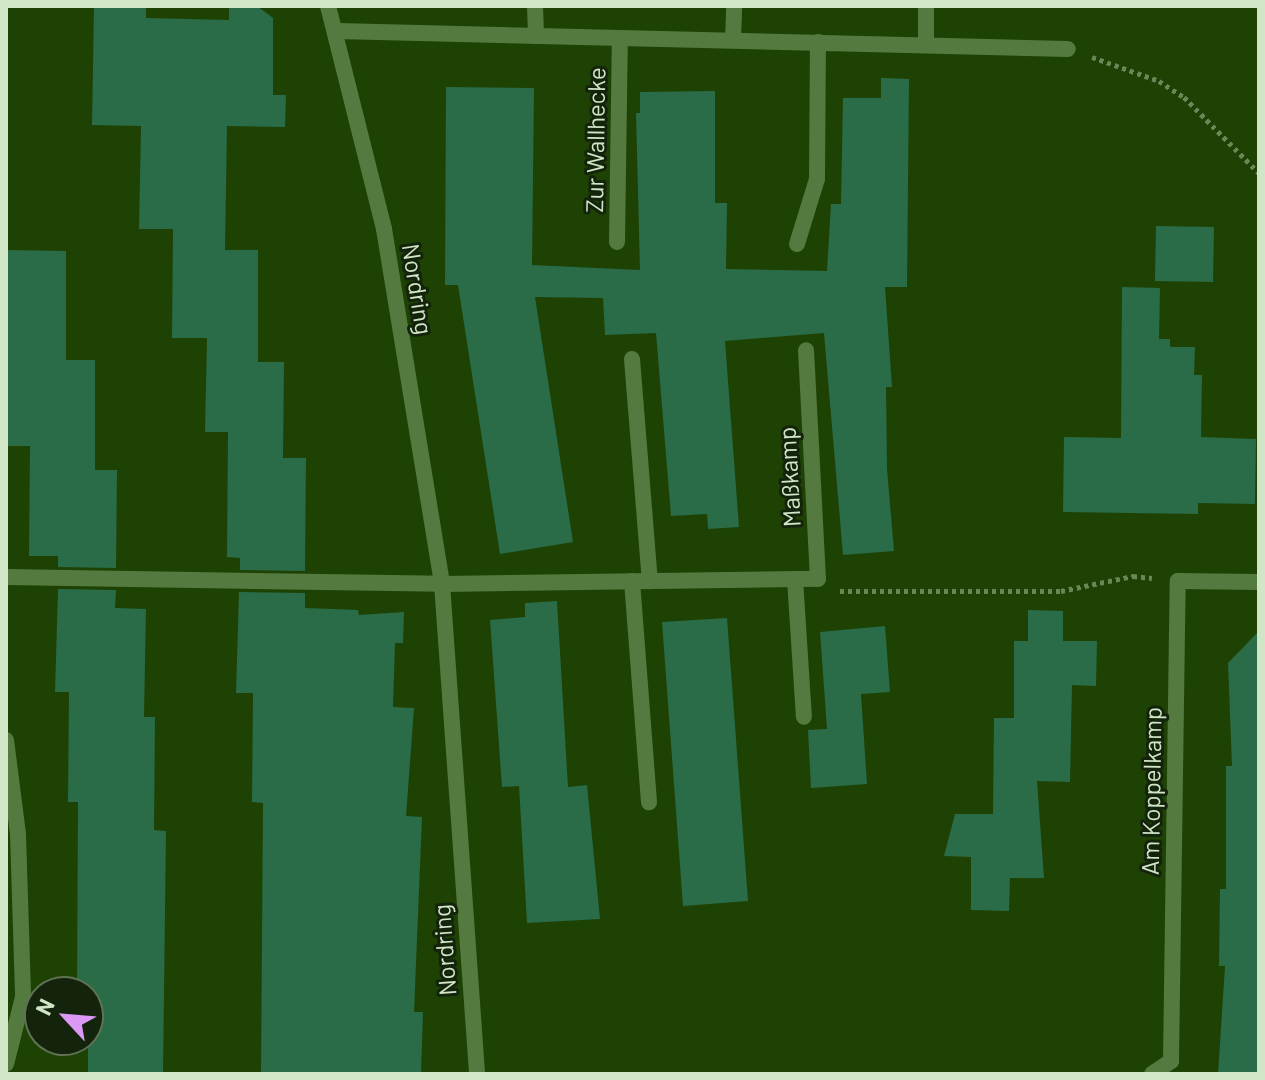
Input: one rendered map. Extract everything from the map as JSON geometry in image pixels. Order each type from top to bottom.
[{"type":"street","name":"Nordring","points":[[328,6],[337,31],[384,229],[442,584],[477,1074]]},
{"type":"street","points":[[535,6],[536,36]]},
{"type":"street","points":[[733,40],[734,6]]},
{"type":"street","points":[[926,6],[926,45]]},
{"type":"street","name":"Zur Wallhecke","points":[[337,31],[1068,49]]},
{"type":"street","name":"Zur Wallhecke","points":[[617,242],[620,38]]},
{"type":"street","points":[[797,244],[817,179],[818,42]]},
{"type":"street","name":"Maßkamp","points":[[806,350],[818,579]]},
{"type":"street","points":[[632,359],[650,581]]},
{"type":"street","points":[[6,577],[442,584],[818,579]]},
{"type":"street","points":[[795,579],[804,717]]},
{"type":"street","points":[[632,581],[649,802]]},
{"type":"street","points":[[1178,581],[1259,582]]},
{"type":"street","name":"Am Koppelkamp","points":[[1152,1074],[1171,1061],[1178,581]]},
{"type":"street","points":[[6,740],[18,834],[23,997],[6,1064]]},
{"type":"path","points":[[1068,49],[1159,81],[1184,97],[1259,173]]},
{"type":"path","points":[[818,579],[840,591],[1061,591],[1133,576],[1178,581]]},
{"type":"building","points":[[94,6],[146,6],[146,18],[229,20],[229,6],[257,6],[273,18],[273,95],[286,95],[285,127],[227,126],[225,250],[258,250],[258,362],[284,362],[283,458],[306,458],[305,571],[240,570],[240,558],[227,557],[228,432],[205,432],[207,338],[172,338],[173,229],[139,229],[141,126],[92,125]]},
{"type":"building","points":[[881,78],[909,79],[907,287],[885,287],[892,387],[886,387],[887,469],[894,551],[843,555],[824,333],[725,341],[739,527],[708,529],[707,514],[671,516],[656,333],[605,335],[603,298],[535,297],[573,542],[500,554],[458,285],[445,285],[446,87],[534,88],[532,265],[640,270],[636,113],[640,113],[640,92],[715,91],[715,203],[727,203],[726,269],[827,271],[831,204],[841,204],[843,98],[881,98]]},
{"type":"building","points":[[1156,226],[1214,227],[1213,282],[1155,281]]},
{"type":"building","points":[[6,250],[66,251],[66,360],[95,360],[95,470],[117,470],[116,568],[58,567],[58,556],[29,556],[30,446],[6,446]]},
{"type":"building","points":[[1122,287],[1160,288],[1159,339],[1170,339],[1170,347],[1195,347],[1194,375],[1202,375],[1201,437],[1256,439],[1255,504],[1198,503],[1198,514],[1063,512],[1064,437],[1121,438]]},
{"type":"building","points":[[58,589],[116,590],[115,608],[146,609],[144,717],[155,717],[154,830],[166,831],[163,1074],[88,1074],[88,1056],[104,1056],[104,976],[77,976],[78,802],[68,802],[69,692],[55,692]]},
{"type":"building","points":[[239,592],[305,593],[305,608],[358,610],[359,615],[404,612],[403,643],[395,643],[393,707],[414,708],[406,816],[422,817],[414,1012],[423,1012],[421,1074],[261,1074],[263,803],[252,802],[253,693],[236,693]]},
{"type":"building","points":[[557,601],[568,787],[587,785],[600,919],[527,923],[519,786],[502,787],[490,620],[525,617],[525,603]]},
{"type":"building","points":[[1028,610],[1063,611],[1063,641],[1097,641],[1096,686],[1072,685],[1070,782],[1037,781],[1044,878],[1010,878],[1009,911],[971,910],[971,857],[944,856],[955,814],[993,814],[994,718],[1014,718],[1014,641],[1028,641]]},
{"type":"building","points":[[727,618],[748,901],[683,906],[662,622]]},
{"type":"building","points":[[885,626],[890,692],[861,694],[867,784],[811,788],[808,730],[827,729],[820,632]]},
{"type":"building","points":[[1259,631],[1259,1074],[1218,1074],[1225,966],[1219,966],[1220,889],[1226,889],[1226,766],[1232,766],[1228,663]]}]
